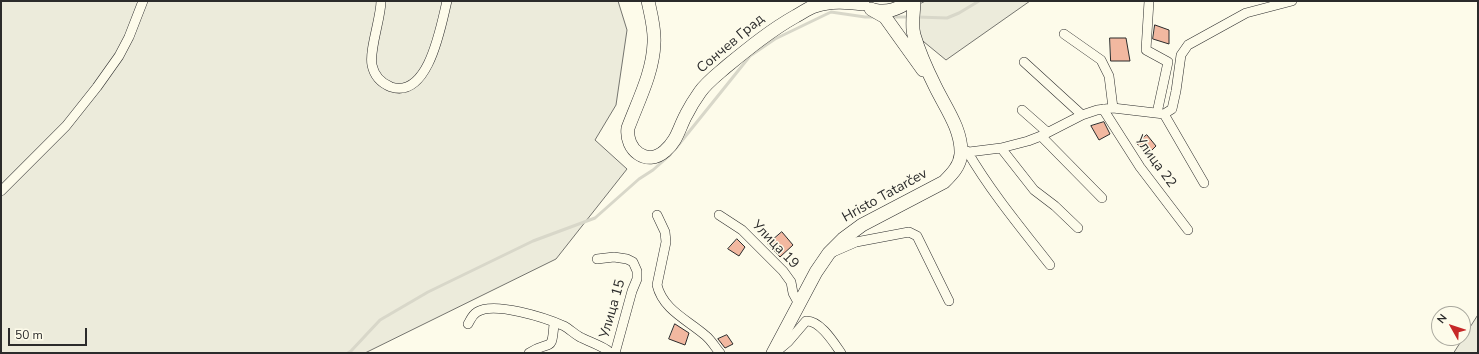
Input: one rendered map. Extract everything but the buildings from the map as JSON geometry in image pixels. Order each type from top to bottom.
[{"type":"main road","name":"Сончев Град","points":[[648,1],[654,27],[652,60],[646,83],[628,128],[627,136],[629,143],[635,151],[643,156],[653,157],[664,152],[676,140],[686,115],[709,81],[776,27],[801,13]]},
{"type":"main road","points":[[801,13],[813,1]]},
{"type":"main road","points":[[801,13],[813,7],[840,2],[865,4],[879,11],[886,11],[902,6],[909,1]]},
{"type":"main road","name":"Hristo Tatarčev","points":[[774,353],[816,272],[829,253],[843,239],[862,225],[944,182],[954,173],[964,152],[953,121],[934,84],[913,33],[914,1]]},
{"type":"main road","name":"Hristo Tatarčev","points":[[865,4],[884,17],[934,84]]},
{"type":"street","points":[[1,191],[66,126],[97,87],[126,44],[143,1]]},
{"type":"street","points":[[381,1],[372,51],[372,64],[379,79],[392,87],[400,88],[408,87],[423,73],[430,60],[439,35],[447,1]]},
{"type":"street","points":[[1149,1],[1146,50],[1168,62],[1160,114],[1204,183]]},
{"type":"street","points":[[964,152],[1001,148],[1028,141],[1082,115],[1103,109],[1113,108],[1160,114],[1172,109],[1181,55],[1188,45],[1246,13],[1292,1]]},
{"type":"street","points":[[1064,34],[1101,60],[1109,76],[1113,108]]},
{"type":"street","points":[[1024,62],[1082,115]]},
{"type":"street","name":"Улица 22","points":[[1103,109],[1140,167],[1188,230]]},
{"type":"street","points":[[1022,110],[1102,198]]},
{"type":"street","points":[[1001,148],[1034,190],[1055,206],[1078,228]]},
{"type":"street","points":[[964,152],[1050,265]]},
{"type":"street","points":[[657,215],[665,232],[666,242],[657,285],[658,291],[668,306],[678,316],[707,336],[720,353]]},
{"type":"street","name":"Улица 19","points":[[719,215],[742,230],[783,271],[791,282],[793,293],[800,304]]},
{"type":"street","points":[[829,253],[856,242],[909,232],[913,233],[917,236],[948,300]]},
{"type":"street","name":"Улица 15","points":[[597,259],[627,259],[633,262],[637,271],[637,279],[632,291],[615,353]]},
{"type":"street","points":[[468,324],[472,315],[478,311],[490,308],[534,314],[564,326],[582,338],[602,347],[610,353]]},
{"type":"street","points":[[774,353],[788,342],[806,321],[815,322],[841,353]]},
{"type":"street","points":[[529,353],[535,349],[549,347],[552,345],[554,323]]},
{"type":"shaded area","points":[[1,1],[618,1],[627,30],[616,105],[595,140],[627,169],[556,259],[365,353],[1,353]]},
{"type":"shaded area","points":[[926,1],[1030,1],[946,60],[918,37],[918,5]]},
{"type":"shaded area","points":[[1478,315],[1478,353],[1454,353],[1458,346],[1471,346],[1471,326]]},
{"type":"waterway","points":[[917,17],[947,18],[959,13],[979,1]]},
{"type":"waterway","points":[[676,148],[750,56],[775,39],[831,12],[875,17]]},
{"type":"waterway","points":[[891,17],[909,17]]},
{"type":"waterway","points":[[348,353],[380,320],[428,292],[533,241],[595,218],[639,179],[653,170],[670,155]]}]
